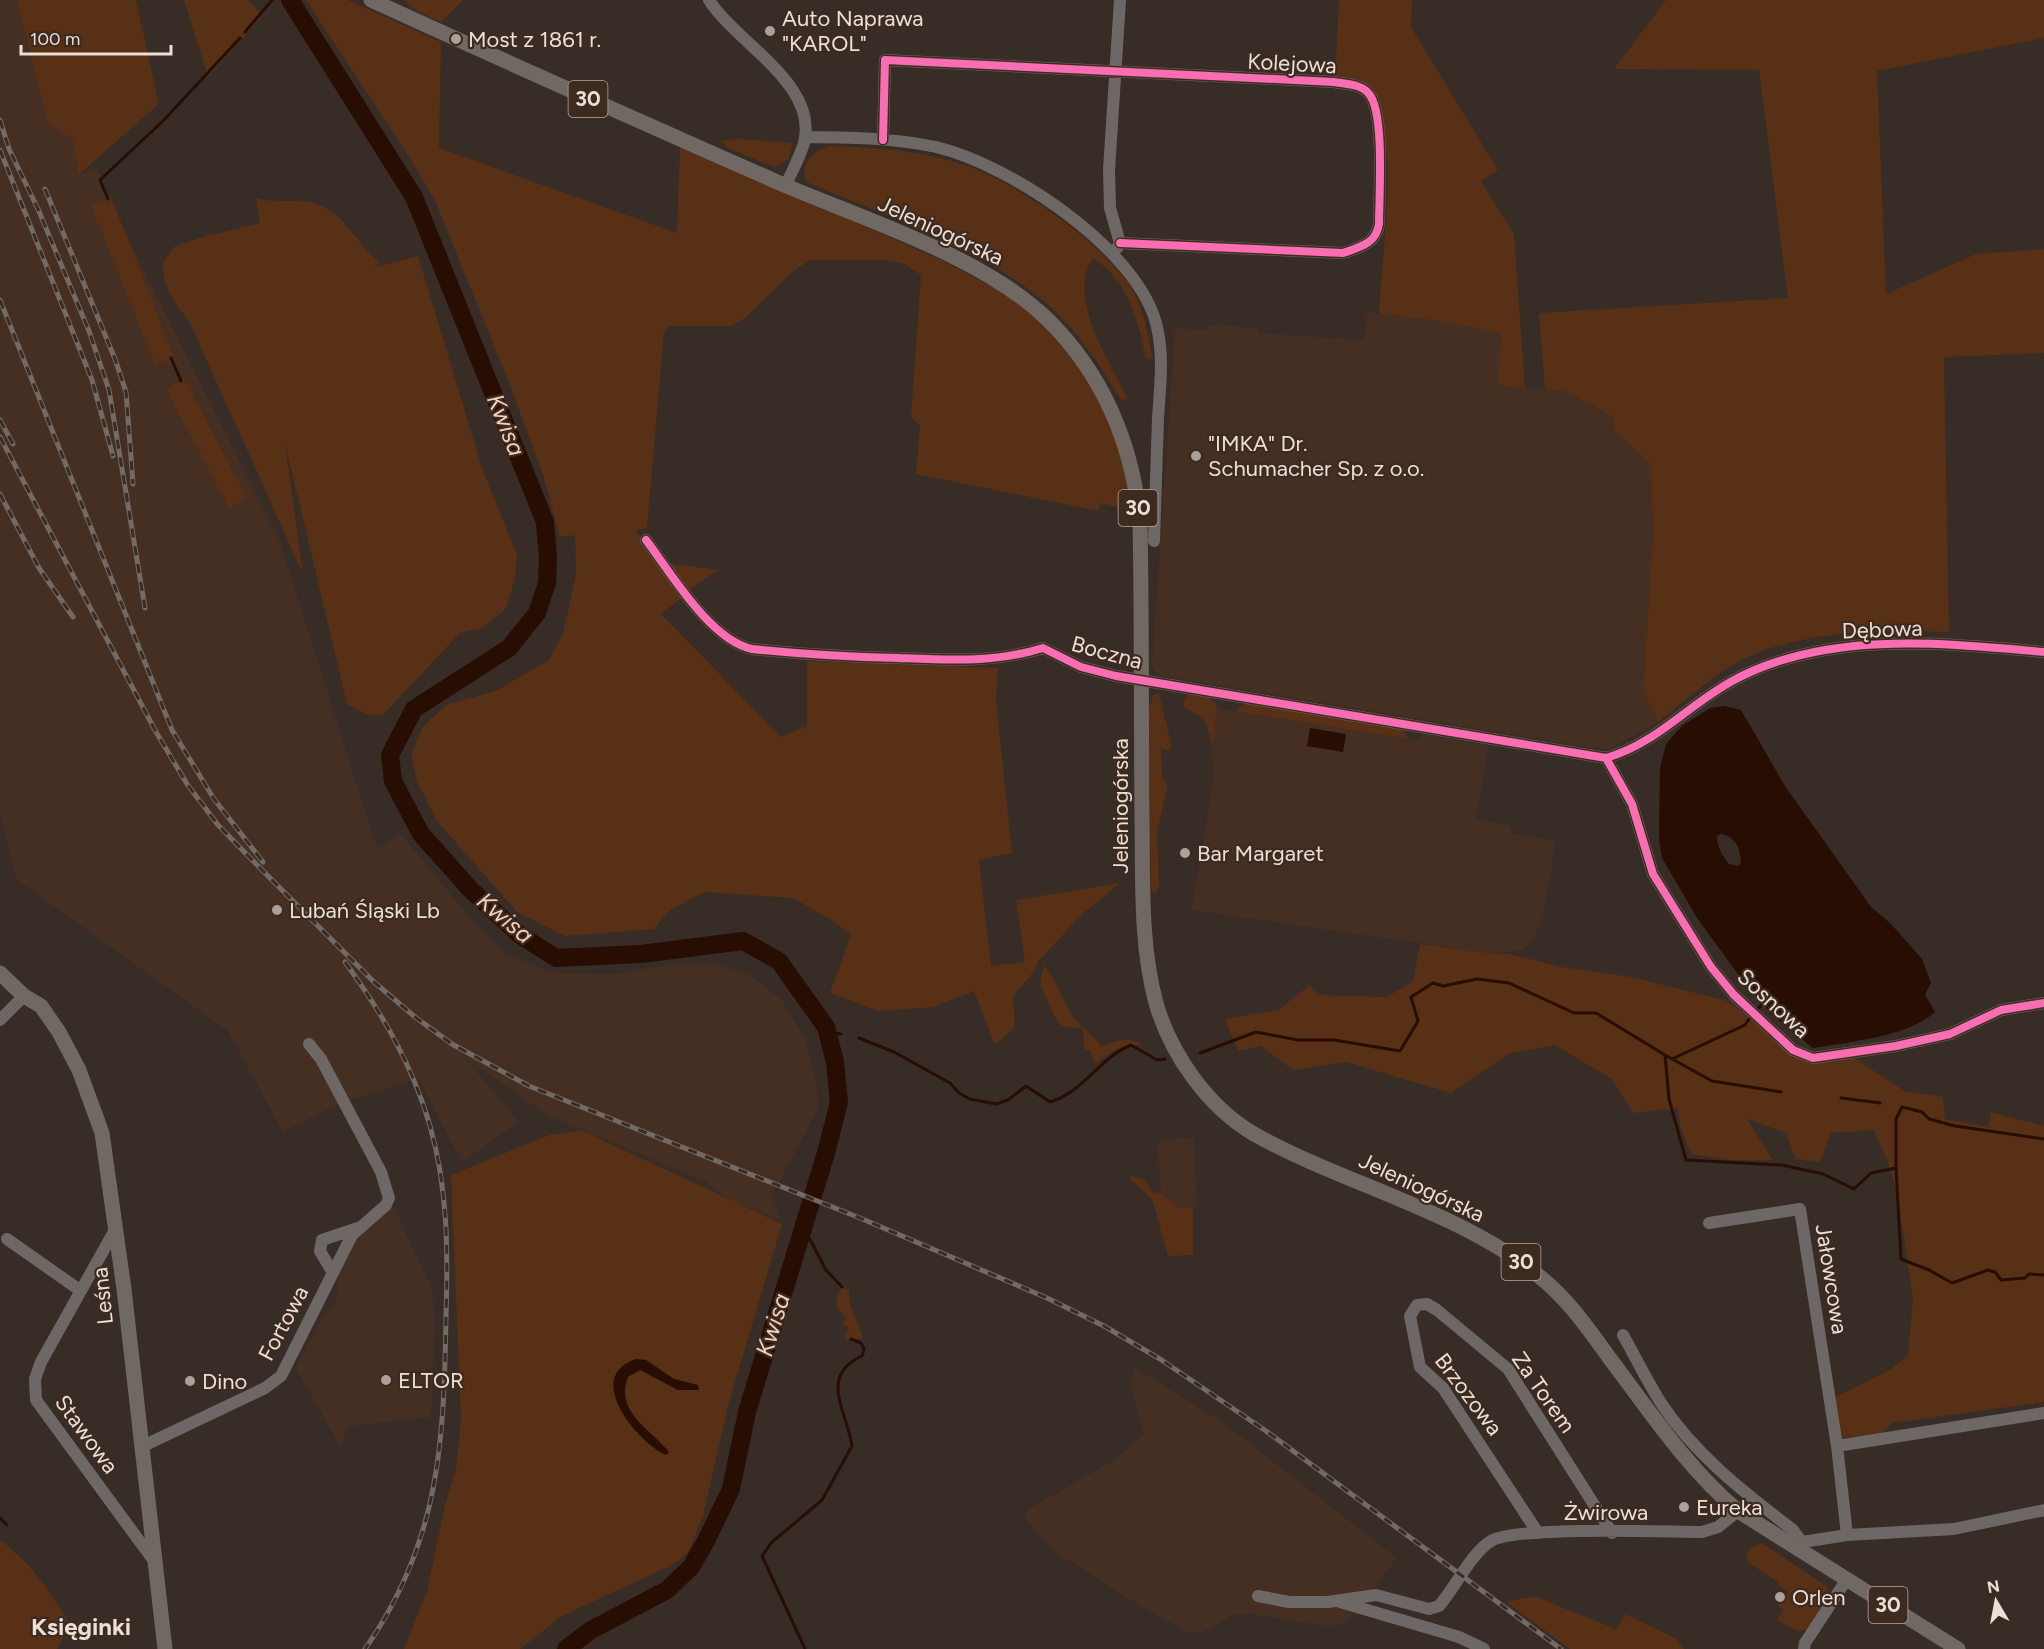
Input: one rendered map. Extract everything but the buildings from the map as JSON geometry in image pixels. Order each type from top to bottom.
[{"type":"main road","name":"Jeleniogórska","points":[[371,0],[980,270],[1024,299],[1046,317],[1075,350],[1111,409],[1132,469],[1140,524],[1143,681],[1142,817],[1146,949],[1155,996],[1166,1031],[1197,1082],[1215,1105],[1250,1131],[1290,1152],[1469,1232],[1507,1252],[1541,1277],[1574,1309],[1649,1411],[1711,1489],[1738,1511],[1797,1543],[1847,1579]]},
{"type":"main road","name":"Leśna","points":[[0,973],[24,996],[41,1006],[59,1032],[91,1100],[106,1147],[165,1649]]},
{"type":"main road","name":"30","points":[[1847,1579],[1958,1649]]},
{"type":"street","points":[[709,0],[734,30],[795,93],[804,111],[805,137],[786,185]]},
{"type":"street","points":[[1112,254],[1120,243],[1110,208],[1109,170],[1120,0]]},
{"type":"street","name":"Kolejowa","points":[[883,140],[885,60],[1334,82],[1359,87],[1369,93],[1374,103],[1379,142],[1377,234],[1372,241],[1343,253],[1120,243]]},
{"type":"street","points":[[805,137],[883,140],[936,147],[992,168],[1025,186],[1058,209],[1112,254],[1131,274],[1146,297],[1158,329],[1161,361],[1154,540]]},
{"type":"street","name":"Boczna","points":[[646,540],[712,623],[735,644],[743,647],[865,657],[970,661],[1008,658],[1043,648],[1081,667],[1143,681],[1606,758]]},
{"type":"street","name":"Dębowa","points":[[1606,758],[1629,752],[1735,679],[1808,654],[1844,647],[1880,644],[1993,647],[2044,652]]},
{"type":"street","name":"Sosnowa","points":[[1606,758],[1632,804],[1653,874],[1712,967],[1734,995],[1793,1050],[1813,1058],[1896,1046],[1950,1034],[2001,1010],[2044,1003]]},
{"type":"street","points":[[0,1020],[24,996]]},
{"type":"street","name":"Fortowa","points":[[141,1447],[265,1388],[281,1376],[352,1235],[386,1205],[389,1198],[388,1189],[363,1138],[321,1059],[309,1044]]},
{"type":"street","name":"Jałowcowa","points":[[1709,1223],[1800,1209],[1838,1446],[1847,1535]]},
{"type":"street","name":"Stawowa","points":[[117,1227],[41,1362],[35,1379],[34,1394],[72,1451],[154,1561]]},
{"type":"street","name":"Fortowa","points":[[333,1274],[320,1251],[322,1240],[362,1227]]},
{"type":"street","points":[[7,1239],[81,1291]]},
{"type":"street","name":"Za Torem","points":[[1417,1305],[1427,1304],[1437,1310],[1508,1369],[1612,1533]]},
{"type":"street","name":"Brzozowa","points":[[1417,1305],[1410,1316],[1420,1367],[1443,1388],[1538,1533]]},
{"type":"street","points":[[1623,1335],[1662,1405],[1687,1435],[1728,1479],[1793,1530],[1797,1543],[1847,1535],[1954,1529],[2044,1510]]},
{"type":"street","points":[[1838,1446],[2044,1413]]},
{"type":"street","name":"Żwirowa","points":[[1336,1601],[1376,1596],[1429,1609],[1439,1606],[1476,1556],[1487,1544],[1496,1539],[1538,1533],[1702,1532],[1718,1527],[1738,1511]]},
{"type":"street","points":[[1804,1649],[1805,1643],[1847,1579]]},
{"type":"street","points":[[1258,1596],[1289,1602],[1336,1601],[1459,1637],[1484,1649]]},
{"type":"shaded area","points":[[0,0],[17,0],[48,123],[73,140],[78,175],[97,169],[144,271],[279,539],[377,849],[401,834],[475,924],[505,954],[552,973],[617,974],[672,964],[719,964],[751,976],[781,999],[806,1041],[815,1076],[819,1107],[771,1198],[781,1220],[729,1200],[707,1182],[549,1116],[465,1058],[519,1122],[462,1162],[418,1078],[335,1105],[283,1132],[228,1031],[16,879],[0,813]]},
{"type":"shaded area","points":[[17,0],[136,0],[159,104],[78,175],[73,140],[48,123]]},
{"type":"shaded area","points":[[184,0],[249,0],[262,16],[208,77]]},
{"type":"shaded area","points":[[306,0],[348,0],[441,42],[439,148],[677,233],[680,145],[937,258],[1005,293],[1033,315],[1073,358],[1094,389],[1123,458],[1131,510],[1100,503],[1099,511],[916,474],[920,426],[911,417],[921,275],[904,264],[887,260],[810,260],[791,273],[744,319],[731,326],[669,326],[664,331],[647,528],[635,530],[685,595],[661,614],[781,737],[807,726],[807,661],[998,668],[996,700],[1012,853],[979,860],[991,966],[1025,962],[1016,900],[1120,883],[1080,916],[1037,963],[1034,971],[1013,997],[1015,1027],[995,1045],[974,991],[933,1007],[879,1011],[830,993],[851,935],[833,921],[793,898],[705,892],[670,910],[654,929],[565,936],[517,912],[437,821],[417,782],[411,754],[423,727],[446,705],[496,691],[549,660],[563,633],[576,575],[575,535],[560,537],[544,478],[511,388],[436,203],[411,160]]},
{"type":"shaded area","points":[[404,0],[463,0],[441,22],[417,11]]},
{"type":"shaded area","points":[[1339,0],[1412,0],[1411,27],[1498,170],[1481,181],[1514,234],[1525,388],[1498,385],[1501,333],[1436,320],[1379,314],[1387,195],[1384,131],[1377,105],[1365,84],[1347,77],[1335,77]]},
{"type":"shaded area","points":[[1666,0],[2044,0],[2044,38],[1877,71],[1886,294],[1976,254],[2044,249],[2044,353],[1944,357],[1949,632],[1868,632],[1814,637],[1788,643],[1763,651],[1728,668],[1658,722],[1643,690],[1653,537],[1651,464],[1615,431],[1613,419],[1606,413],[1565,391],[1545,389],[1539,313],[1788,298],[1759,70],[1614,69]]},
{"type":"shaded area","points":[[722,140],[793,143],[788,160],[775,167],[727,148]]},
{"type":"shaded area","points":[[830,146],[898,151],[932,156],[965,165],[986,173],[1032,199],[1078,232],[1116,268],[1135,294],[1142,312],[1153,360],[1146,358],[1135,316],[1123,290],[1115,278],[1093,258],[1086,274],[1087,310],[1093,329],[1127,398],[1121,400],[1096,361],[1058,314],[1020,283],[962,249],[931,234],[807,182],[804,169],[809,159],[818,151]]},
{"type":"shaded area","points":[[111,198],[174,357],[155,365],[91,206]]},
{"type":"shaded area","points":[[256,198],[271,201],[302,201],[327,208],[336,214],[379,261],[375,267],[418,256],[483,471],[517,555],[515,579],[505,610],[482,628],[460,633],[382,716],[366,714],[347,704],[285,443],[303,574],[188,319],[170,294],[165,280],[162,264],[175,246],[260,223]]},
{"type":"shaded area","points":[[1367,312],[1436,320],[1502,333],[1498,385],[1565,391],[1613,418],[1615,431],[1651,464],[1653,537],[1643,690],[1658,722],[1610,749],[1587,747],[1156,673],[1152,666],[1175,328],[1207,330],[1208,324],[1257,328],[1258,333],[1364,340]]},
{"type":"shaded area","points":[[184,379],[247,498],[229,508],[166,389]]},
{"type":"shaded area","points":[[667,563],[718,570],[688,591]]},
{"type":"shaded area","points":[[1159,693],[1172,747],[1168,751],[1161,748],[1162,778],[1168,785],[1157,832],[1159,887],[1154,894],[1151,889],[1148,705],[1151,704],[1153,695]]},
{"type":"shaded area","points":[[1190,693],[1209,696],[1217,706],[1213,747],[1204,718],[1184,707],[1183,701]]},
{"type":"shaded area","points":[[1247,702],[1402,728],[1408,739],[1235,711]]},
{"type":"shaded area","points":[[1725,706],[1741,710],[1785,786],[1871,907],[1890,923],[1922,959],[1931,983],[1925,995],[1935,1012],[1894,1033],[1813,1048],[1770,1013],[1746,985],[1697,918],[1662,858],[1659,840],[1660,768],[1666,744],[1682,726],[1710,708]],"holes":[[[1721,834],[1731,838],[1738,848],[1741,863],[1738,866],[1729,864],[1719,847],[1717,836]]]},
{"type":"shaded area","points":[[1217,708],[1416,741],[1424,734],[1488,746],[1476,819],[1511,826],[1510,833],[1556,841],[1543,918],[1533,941],[1521,950],[1495,954],[1192,910],[1214,778],[1212,751]]},
{"type":"shaded area","points":[[1310,728],[1346,734],[1343,752],[1307,746]]},
{"type":"shaded area","points":[[1420,944],[1510,954],[1561,967],[1631,977],[1727,1001],[1810,1062],[1854,1058],[1905,1091],[1943,1097],[1945,1119],[1988,1127],[1991,1112],[2044,1126],[2044,1402],[1892,1423],[1882,1433],[1841,1438],[1834,1398],[1890,1370],[1908,1355],[1913,1299],[1904,1236],[1892,1172],[1874,1130],[1831,1133],[1820,1162],[1796,1159],[1786,1133],[1747,1119],[1773,1160],[1730,1160],[1691,1154],[1680,1125],[1678,1108],[1633,1113],[1612,1079],[1555,1045],[1508,1054],[1451,1093],[1346,1062],[1293,1070],[1261,1046],[1238,1051],[1225,1019],[1278,1010],[1310,985],[1318,995],[1387,997],[1413,981]]},
{"type":"shaded area","points":[[1044,965],[1075,1020],[1094,1038],[1101,1046],[1127,1040],[1142,1045],[1128,1045],[1117,1049],[1095,1064],[1090,1050],[1084,1049],[1083,1028],[1063,1027],[1057,1022],[1040,985]]},
{"type":"shaded area","points":[[581,1130],[782,1224],[728,1406],[703,1516],[687,1554],[670,1566],[562,1616],[520,1649],[404,1649],[427,1591],[445,1505],[456,1469],[461,1420],[451,1175],[549,1135]]},
{"type":"shaded area","points":[[1194,1137],[1197,1207],[1179,1208],[1161,1193],[1157,1144],[1159,1141]]},
{"type":"shaded area","points":[[1129,1175],[1145,1180],[1152,1192],[1161,1193],[1179,1208],[1193,1207],[1193,1255],[1168,1256],[1152,1199],[1131,1180]]},
{"type":"shaded area","points":[[393,1206],[432,1288],[435,1323],[431,1417],[348,1426],[341,1448],[296,1368],[323,1316],[336,1305],[338,1277],[358,1236]]},
{"type":"shaded area","points":[[842,1287],[849,1290],[850,1304],[863,1338],[847,1340],[844,1337],[849,1328],[843,1325],[846,1317],[840,1311],[837,1303]]},
{"type":"shaded area","points":[[636,1359],[646,1360],[674,1379],[698,1385],[699,1390],[678,1390],[640,1370],[628,1377],[625,1389],[630,1410],[669,1452],[666,1455],[641,1437],[629,1423],[614,1393],[614,1379],[621,1367]]},
{"type":"shaded area","points":[[1134,1367],[1222,1422],[1397,1558],[1345,1624],[1327,1626],[1245,1613],[1233,1615],[1203,1632],[1190,1633],[1142,1607],[1054,1551],[1028,1522],[1025,1517],[1027,1510],[1114,1460],[1144,1434],[1131,1388]]},
{"type":"shaded area","points":[[0,1540],[40,1578],[70,1625],[57,1649],[0,1649]]},
{"type":"shaded area","points":[[1762,1543],[1828,1587],[1825,1601],[1807,1629],[1797,1631],[1777,1620],[1783,1610],[1778,1606],[1788,1592],[1779,1586],[1778,1582],[1749,1563],[1746,1557],[1750,1548]]},
{"type":"shaded area","points":[[1534,1596],[1616,1629],[1625,1614],[1675,1638],[1684,1649],[1570,1649],[1506,1602]]},
{"type":"waterway","points":[[245,32],[272,0]]},
{"type":"waterway","name":"Kwisa","points":[[290,0],[414,197],[545,522],[548,557],[547,583],[537,613],[509,648],[414,709],[390,755],[393,781],[421,834],[470,889],[520,935],[556,958],[641,954],[743,941],[779,961],[826,1027],[835,1062],[839,1102],[826,1153],[747,1412],[731,1489],[691,1567],[667,1590],[591,1630],[566,1649]]},
{"type":"waterway","points":[[108,199],[100,180],[163,121],[240,38]]},
{"type":"waterway","points":[[171,358],[181,381]]},
{"type":"waterway","points":[[1200,1053],[1256,1032],[1298,1040],[1334,1040],[1400,1051],[1418,1021],[1411,997],[1433,983],[1443,986],[1477,979],[1509,983],[1574,1013],[1596,1013],[1665,1055],[1669,1099],[1686,1160],[1782,1165],[1823,1174],[1854,1189],[1871,1173],[1896,1168],[1901,1259],[1929,1270],[1952,1283],[1988,1270],[1995,1272],[2001,1280],[2025,1278],[2029,1274],[2044,1275]]},
{"type":"waterway","points":[[1758,1009],[1762,1004]]},
{"type":"waterway","points":[[1672,1059],[1745,1025],[1749,1019]]},
{"type":"waterway","points":[[827,1032],[841,1034]]},
{"type":"waterway","points":[[859,1038],[894,1052],[950,1083],[959,1093],[970,1099],[996,1104],[1008,1100],[1026,1086],[1050,1102],[1062,1097],[1110,1058],[1131,1045],[1157,1060],[1165,1059]]},
{"type":"waterway","points":[[1665,1055],[1712,1081],[1781,1092]]},
{"type":"waterway","points":[[1841,1098],[1880,1103]]},
{"type":"waterway","points":[[1896,1168],[1896,1119],[1902,1107],[1922,1112],[1929,1119],[1955,1126],[2044,1139]]},
{"type":"waterway","points":[[804,1228],[826,1270],[842,1287]]},
{"type":"waterway","points":[[805,1649],[762,1556],[771,1543],[822,1500],[852,1446],[841,1407],[838,1384],[841,1374],[849,1364],[862,1356],[864,1349],[861,1343],[851,1339]]},
{"type":"waterway","points":[[0,1518],[7,1525]]},
{"type":"railway","points":[[0,120],[9,149],[38,209],[89,331],[109,390],[145,608]]},
{"type":"railway","points":[[0,150],[92,380],[113,456]]},
{"type":"railway","points":[[45,189],[115,359],[126,392],[133,484]]},
{"type":"railway","points":[[0,300],[172,730],[214,799],[263,862]]},
{"type":"railway","points":[[0,420],[13,444]]},
{"type":"railway","points":[[0,437],[156,732],[187,784],[218,825],[374,982],[415,1017],[452,1044],[529,1086],[860,1218],[1047,1298],[1104,1326],[1160,1359],[1266,1431],[1561,1649]]},
{"type":"railway","points":[[0,494],[39,568],[73,617]]},
{"type":"railway","points":[[345,962],[384,1020],[415,1082],[423,1104],[440,1173],[447,1244],[443,1406],[433,1489],[423,1530],[409,1569],[390,1609],[365,1649]]},
{"type":"cycle path","points":[[883,140],[885,60],[1334,82],[1358,86],[1369,94],[1377,118],[1380,176],[1379,224],[1374,236],[1366,244],[1343,253],[1120,243]]},
{"type":"cycle path","points":[[646,540],[679,587],[707,619],[721,633],[736,643],[752,649],[843,656],[953,660],[1007,656],[1043,648],[1081,667],[1116,676],[1606,758],[1641,743],[1734,680],[1770,664],[1807,653],[1886,644],[1966,646],[2044,652]]},
{"type":"cycle path","points":[[1606,758],[1632,804],[1653,874],[1711,967],[1734,995],[1793,1050],[1813,1058],[1896,1046],[1950,1034],[2001,1010],[2044,1003]]},
{"type":"place","name":"Auto Naprawa \"KAROL\"","points":[[770,31]]},
{"type":"place","name":"Most z 1861 r.","points":[[456,39]]},
{"type":"place","name":"\"IMKA\" Dr. Schumacher Sp. z o.o.","points":[[1196,456]]},
{"type":"place","name":"Bar Margaret","points":[[1185,853]]},
{"type":"place","name":"Lubań Śląski Lb","points":[[277,910]]},
{"type":"place","name":"ELTOR","points":[[386,1380]]},
{"type":"place","name":"Dino","points":[[190,1381]]},
{"type":"place","name":"Eureka","points":[[1684,1507]]},
{"type":"place","name":"Orlen","points":[[1780,1597]]},
{"type":"district","name":"Księginki","points":[[81,1627]]}]
